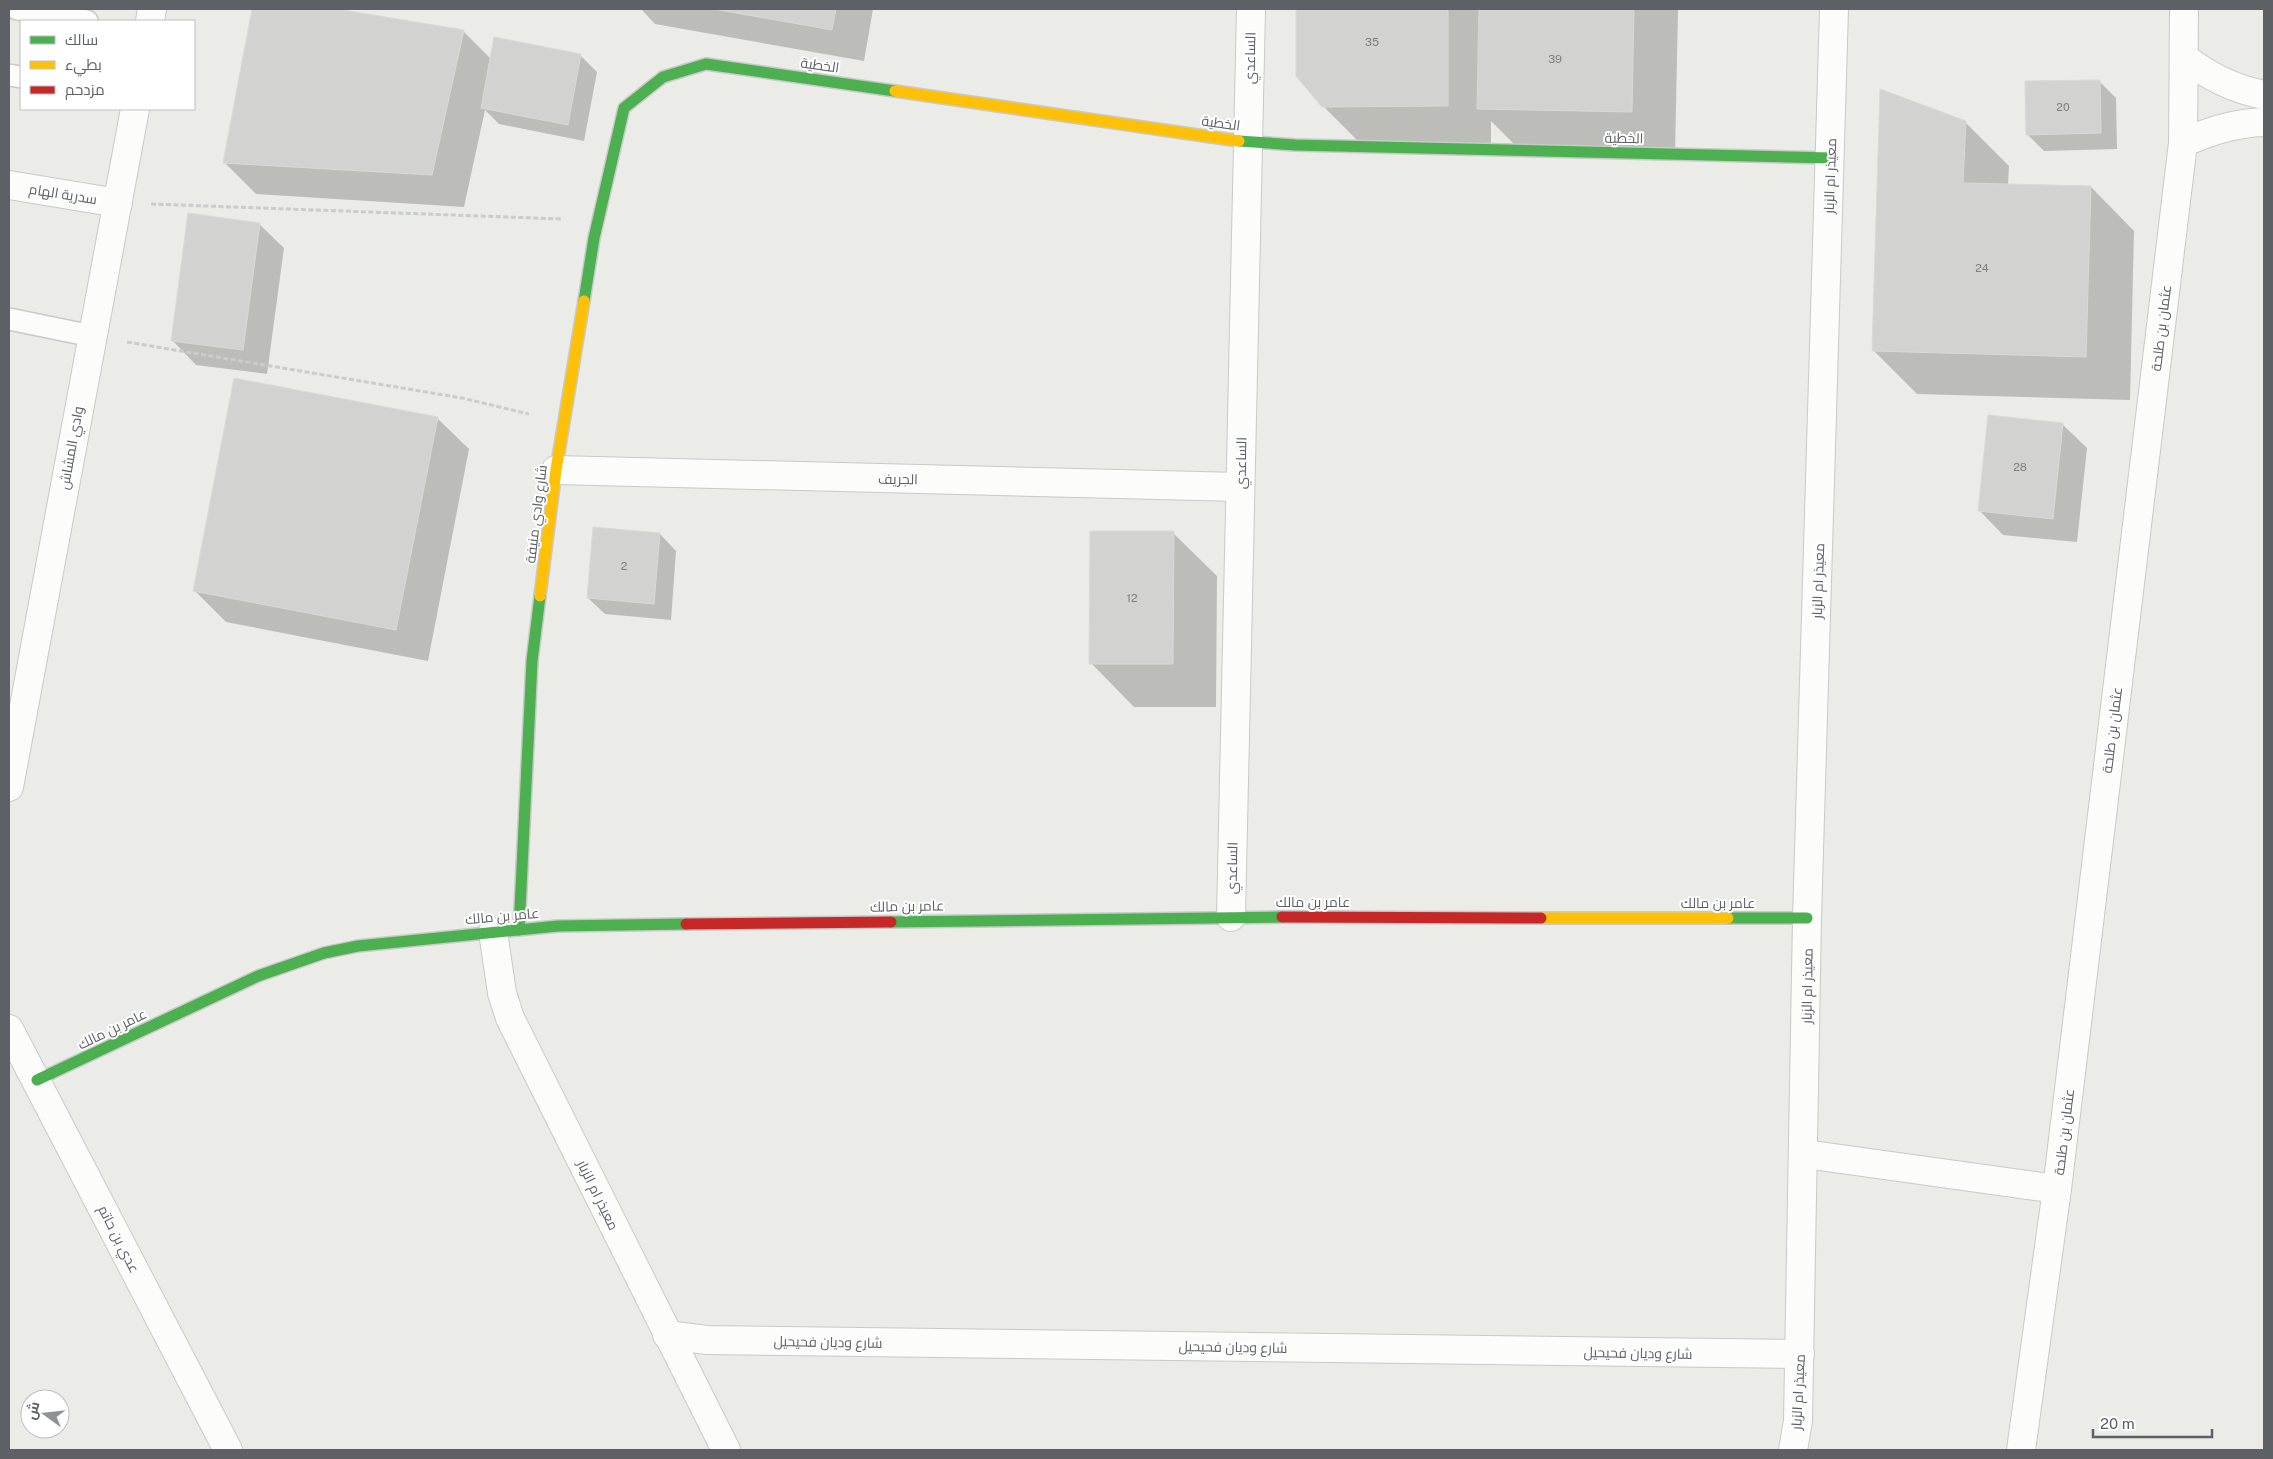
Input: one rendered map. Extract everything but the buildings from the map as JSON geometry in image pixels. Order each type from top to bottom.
[{"type":"street","name":"الساعدي","points":[[1231,917],[1251,9]]},
{"type":"street","name":"معيذر ام الزبار","points":[[1793,1450],[1798,1421],[1800,1354],[1805,1154],[1807,918],[1834,9]]},
{"type":"street","name":"عثمان بن طلحة","points":[[2021,1450],[2057,1189],[2182,143],[2185,58],[2184,9]]},
{"type":"street","points":[[2185,58],[2205,74],[2220,81],[2264,95]]},
{"type":"street","name":"الخطية","points":[[624,108],[664,77],[706,64],[1248,142],[1295,145],[1831,158]]},
{"type":"street","name":"شارع وادي منيفة","points":[[506,931],[532,660],[556,470],[598,220],[624,108]]},
{"type":"street","name":"وادي المشاش","points":[[9,787],[134,110]]},
{"type":"street","points":[[2182,143],[2228,126],[2264,122]]},
{"type":"street","name":"سدرية الهام","points":[[9,185],[118,203]]},
{"type":"street","name":"الجريف","points":[[556,470],[1240,487]]},
{"type":"street","name":"عامر بن مالك","points":[[37,1080],[258,976],[324,954],[358,946],[558,926],[1231,917],[1807,918]]},
{"type":"street","name":"معيذر ام الزبار","points":[[506,931],[502,993],[510,1018],[726,1450]]},
{"type":"street","name":"عدي بن حاتم","points":[[9,1029],[228,1450]]},
{"type":"street","points":[[1805,1154],[2057,1189]]},
{"type":"street","name":"شارع وديان فحيحيل","points":[[667,1335],[717,1340],[1800,1354]]},
{"type":"lane","points":[[17,9],[80,20]]},
{"type":"lane","points":[[9,319],[92,336]]},
{"type":"path","points":[[118,203],[598,220]]},
{"type":"path","points":[[92,336],[462,398],[564,422]]},
{"type":"traffic: fast","points":[[584,301],[594,238],[624,108],[663,77],[706,64],[895,91]]},
{"type":"traffic: fast","points":[[1239,141],[1295,145],[1831,158]]},
{"type":"traffic: fast","points":[[519,930],[532,661],[540,596]]},
{"type":"traffic: fast","points":[[891,922],[1282,917]]},
{"type":"traffic: fast","points":[[1728,918],[1807,918]]},
{"type":"traffic: fast","points":[[37,1080],[258,976],[324,953],[358,946],[558,926],[686,924]]},
{"type":"traffic: slow","points":[[895,91],[1239,141]]},
{"type":"traffic: slow","points":[[540,596],[556,470],[584,301]]},
{"type":"traffic: slow","points":[[1541,918],[1728,918]]},
{"type":"traffic: jam","points":[[1282,917],[1541,918]]},
{"type":"traffic: jam","points":[[686,924],[891,922]]}]
